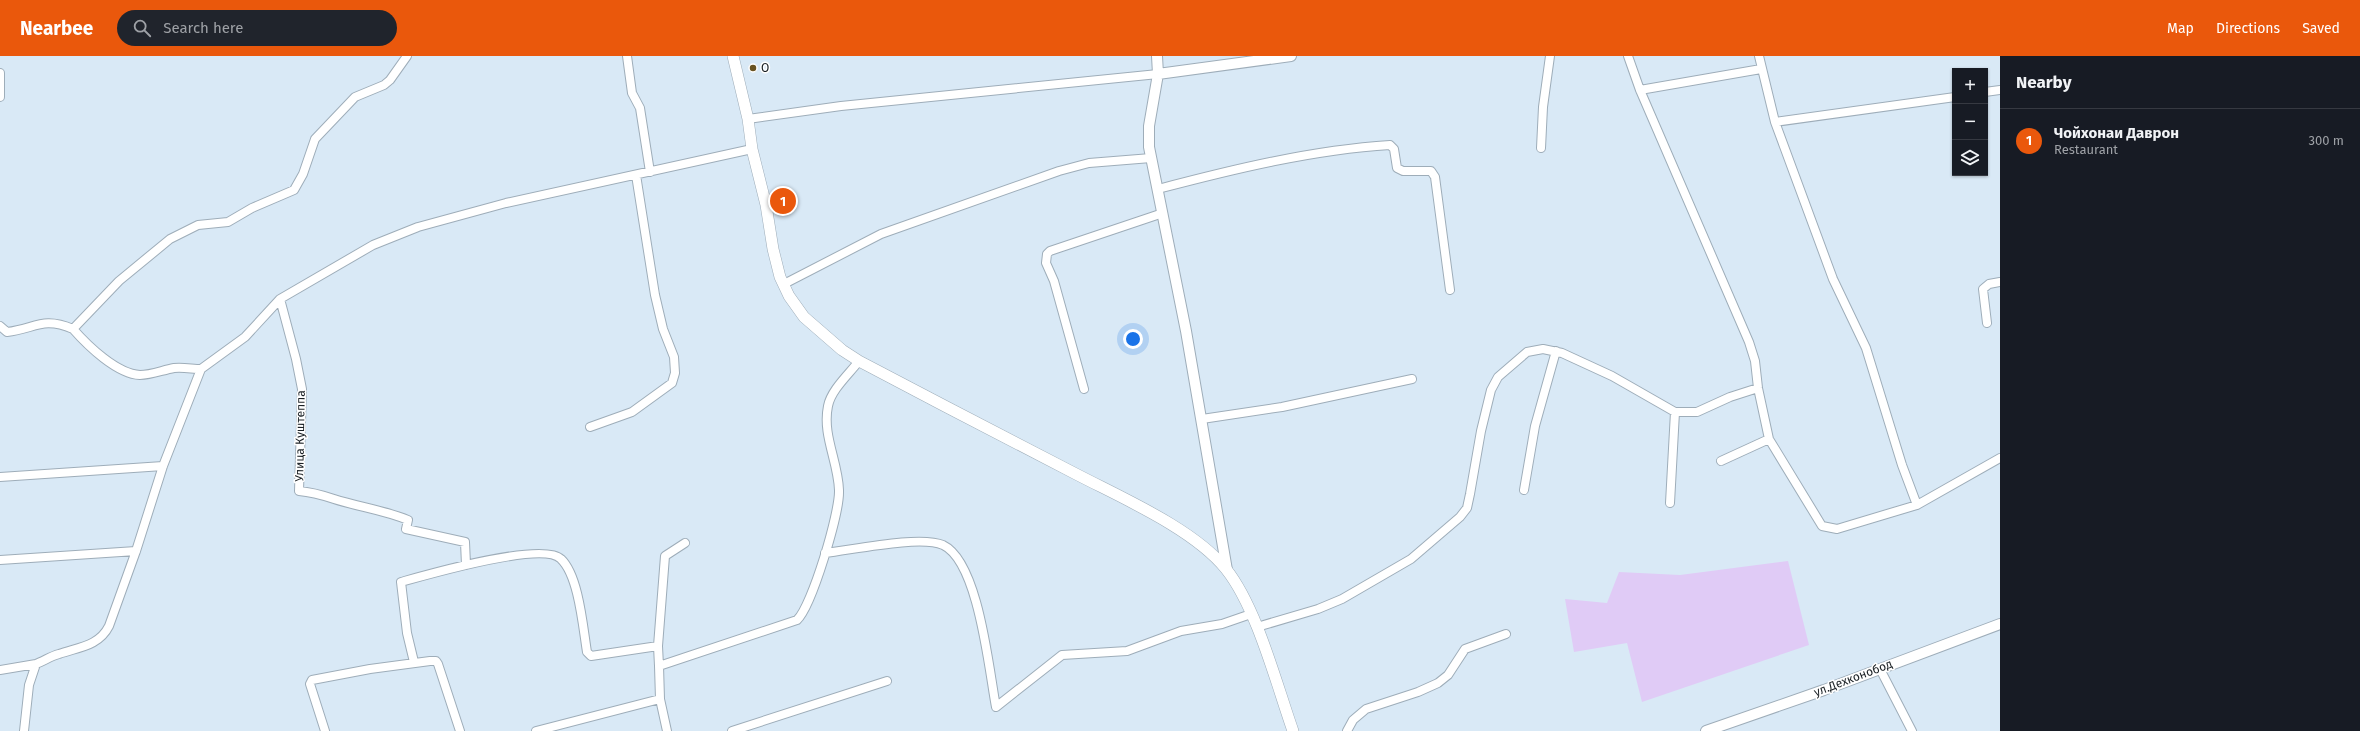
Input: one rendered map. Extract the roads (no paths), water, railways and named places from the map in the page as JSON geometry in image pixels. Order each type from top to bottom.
[{"type":"main road","points":[[734,56],[748,119],[752,149],[766,205],[773,249],[784,284],[804,317],[842,350],[859,361],[1189,536],[1207,548],[1227,570],[1251,614],[1257,627],[1293,731]]},
{"type":"street","points":[[73,329],[119,281],[170,239],[198,225],[228,222],[252,208],[294,190],[303,174],[315,139],[355,97],[384,85],[390,80],[407,56]]},
{"type":"street","points":[[627,56],[632,92],[640,108],[650,172]]},
{"type":"street","points":[[1157,56],[1158,74],[1149,126],[1151,158],[1164,213],[1202,419],[1227,570]]},
{"type":"street","points":[[748,119],[841,106],[1158,74],[1291,56]]},
{"type":"street","points":[[1541,148],[1543,108],[1550,56]]},
{"type":"street","points":[[1628,56],[1640,90],[1749,342],[1755,362],[1758,388],[1769,439],[1822,526],[1837,529],[1878,518],[1917,505],[2000,458]]},
{"type":"street","points":[[1759,56],[1775,122],[1833,279],[1866,348],[1902,465],[1917,505]]},
{"type":"street","points":[[1640,90],[1762,69]]},
{"type":"street","points":[[0,73],[0,97]]},
{"type":"street","points":[[1988,92],[2000,90]]},
{"type":"street","points":[[1775,122],[1952,97]]},
{"type":"street","points":[[1158,189],[1226,171],[1353,147],[1390,145],[1394,149],[1398,168],[1403,171],[1431,171],[1435,177],[1450,290]]},
{"type":"street","points":[[0,670],[36,664],[58,654],[91,644],[105,634],[136,551],[163,466],[201,369],[245,337],[280,299],[373,245],[418,227],[506,203],[752,149]]},
{"type":"street","points":[[784,284],[871,238],[910,222],[1051,173],[1089,163],[1151,158]]},
{"type":"street","points":[[590,427],[632,412],[672,382],[675,373],[674,357],[663,329],[655,295],[636,175]]},
{"type":"street","points":[[1084,389],[1054,281],[1046,263],[1047,254],[1164,213]]},
{"type":"street","points":[[1987,323],[1983,289],[1989,284],[2000,282]]},
{"type":"street","name":"Улица Куштеппа","points":[[280,299],[296,359],[302,389],[299,490],[317,492],[334,499],[391,513],[408,520],[406,529],[465,542],[466,565]]},
{"type":"street","points":[[0,326],[7,332],[44,323],[59,324],[73,329],[91,349],[117,368],[127,372],[140,374],[176,368],[201,369]]},
{"type":"street","points":[[1257,627],[1318,609],[1342,599],[1411,559],[1460,517],[1467,508],[1481,431],[1491,390],[1495,382],[1527,352],[1543,349],[1556,351],[1612,376],[1647,394],[1675,412],[1697,412],[1730,397],[1758,388]]},
{"type":"street","points":[[1524,490],[1535,426],[1556,351]]},
{"type":"street","points":[[659,666],[797,620],[806,606],[825,553],[839,492],[828,438],[828,404],[832,396],[859,361]]},
{"type":"street","points":[[1202,419],[1282,407],[1412,379]]},
{"type":"street","points":[[1670,503],[1675,412]]},
{"type":"street","points":[[1721,461],[1769,439]]},
{"type":"street","points":[[0,477],[163,466]]},
{"type":"street","points":[[825,553],[913,542],[934,543],[950,550],[958,558],[969,577],[980,618],[996,707],[1062,655],[1127,651],[1181,631],[1222,624],[1251,614]]},
{"type":"street","points":[[667,731],[660,699],[658,646],[665,556],[685,543]]},
{"type":"street","points":[[0,560],[136,551]]},
{"type":"street","points":[[414,662],[407,633],[401,582],[466,565],[511,556],[554,554],[561,559],[568,570],[577,593],[588,655],[593,656],[658,646]]},
{"type":"street","name":"ул.Дехконобод","points":[[1706,731],[1880,669],[2000,624]]},
{"type":"street","points":[[1347,731],[1353,720],[1366,709],[1418,692],[1438,683],[1448,674],[1465,649],[1506,634]]},
{"type":"street","points":[[325,731],[310,684],[312,680],[414,662],[436,661],[460,731]]},
{"type":"street","points":[[24,731],[29,685],[36,664]]},
{"type":"street","points":[[1880,669],[1912,731]]},
{"type":"street","points":[[732,731],[887,681]]},
{"type":"street","points":[[536,731],[546,730],[660,699]]},
{"type":"place","name":"O","points":[[753,68]]},
{"type":"place","name":"Чойхонаи Даврон","points":[[783,201]]}]
